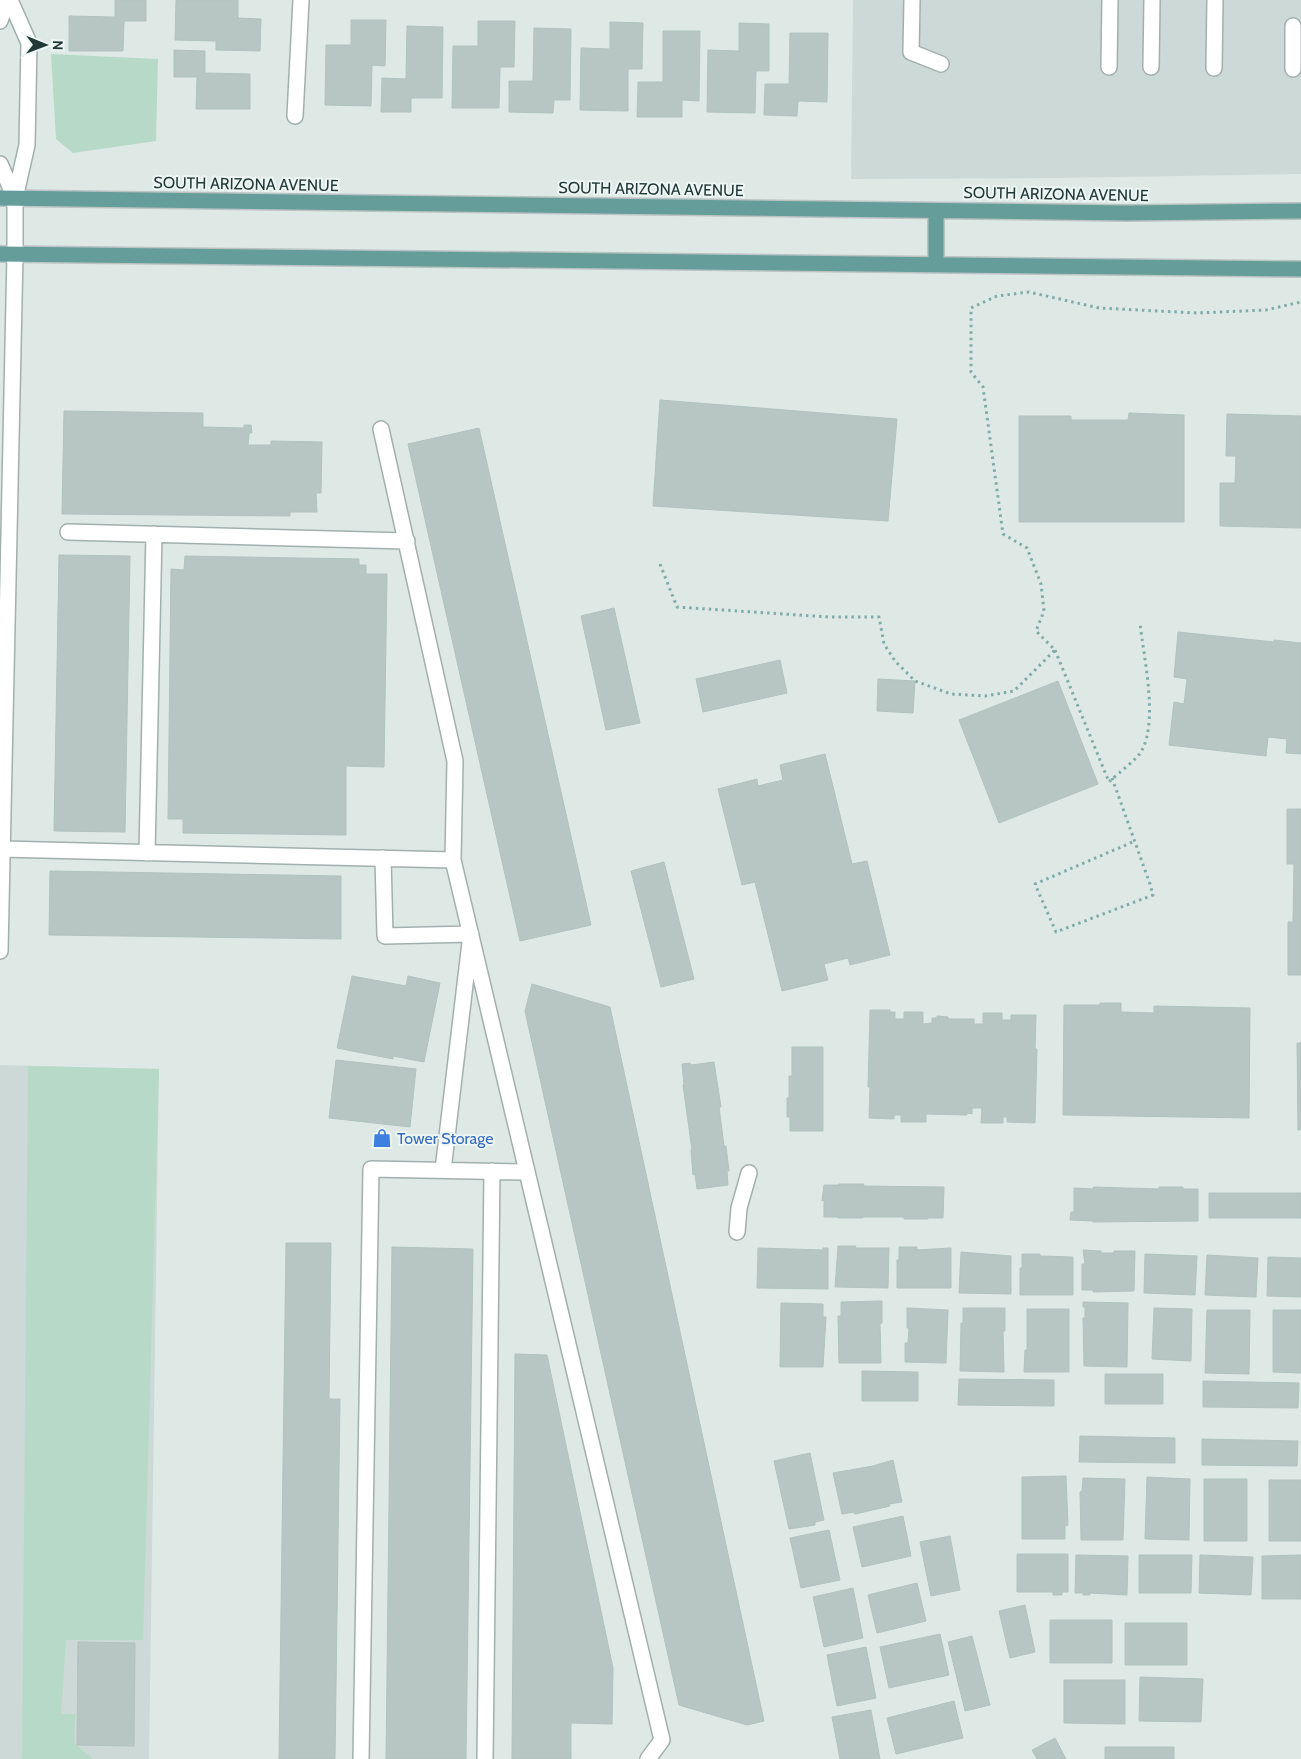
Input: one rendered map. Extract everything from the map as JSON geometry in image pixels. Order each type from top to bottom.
[{"type":"main road","name":"SOUTH ARIZONA AVENUE","points":[[8,198],[1127,213],[1301,211]]},
{"type":"main road","points":[[936,210],[936,265]]},
{"type":"main road","points":[[7,254],[1301,269]]},
{"type":"street","points":[[0,21],[8,0]]},
{"type":"street","points":[[8,0],[29,43],[27,145],[8,198]]},
{"type":"street","points":[[295,116],[301,0]]},
{"type":"street","points":[[912,0],[911,52],[940,64]]},
{"type":"street","points":[[1109,67],[1110,0]]},
{"type":"street","points":[[1151,67],[1152,0]]},
{"type":"street","points":[[1214,68],[1215,0]]},
{"type":"street","points":[[1293,26],[1293,69]]},
{"type":"street","points":[[0,164],[8,198],[0,951]]},
{"type":"street","points":[[382,428],[455,761],[453,860],[662,1740],[648,1759]]},
{"type":"street","points":[[68,532],[407,541]]},
{"type":"street","points":[[147,853],[154,534]]},
{"type":"street","points":[[2,849],[453,860]]},
{"type":"street","points":[[383,858],[385,936],[471,934]]},
{"type":"street","points":[[443,1170],[471,934]]},
{"type":"street","points":[[361,1759],[372,1169],[528,1172]]},
{"type":"street","points":[[484,1759],[492,1171]]},
{"type":"street","points":[[737,1232],[739,1208],[749,1173]]},
{"type":"path","points":[[1140,624],[1149,706],[1149,733],[1142,752],[1109,782],[1055,650],[1036,631],[1044,611],[1041,584],[1027,548],[1003,534],[983,387],[971,372],[972,308],[997,296],[1029,292],[1099,308],[1197,313],[1266,310],[1301,302]]},
{"type":"path","points":[[660,564],[678,607],[829,617],[879,617],[884,644],[895,661],[915,681],[951,694],[985,696],[1014,690],[1055,650]]},
{"type":"path","points":[[1112,778],[1153,895],[1056,932],[1035,884],[1134,841]]},
{"type":"shaded area","points":[[853,0],[1301,0],[1301,174],[851,179]]},
{"type":"shaded area","points":[[0,1065],[159,1069],[149,1759],[0,1759]]},
{"type":"green space","points":[[51,54],[158,59],[156,141],[73,153],[56,139]]},
{"type":"green space","points":[[28,1066],[159,1069],[143,1640],[66,1640],[61,1714],[75,1714],[74,1743],[93,1759],[22,1759]]},
{"type":"building","points":[[115,0],[146,0],[146,21],[124,21],[123,51],[69,51],[69,16],[115,17]]},
{"type":"building","points":[[176,0],[238,0],[238,18],[261,19],[260,51],[216,50],[216,41],[175,40]]},
{"type":"building","points":[[351,20],[386,20],[385,66],[372,65],[371,106],[325,105],[326,45],[351,45]]},
{"type":"building","points":[[478,21],[515,21],[514,67],[500,67],[499,108],[452,108],[453,46],[478,46]]},
{"type":"building","points":[[610,22],[643,23],[642,69],[628,69],[628,111],[580,110],[581,48],[610,49]]},
{"type":"building","points":[[739,23],[769,24],[769,71],[756,71],[755,113],[707,112],[708,50],[739,51]]},
{"type":"building","points":[[407,26],[443,27],[442,98],[411,98],[411,112],[381,112],[382,78],[406,79]]},
{"type":"building","points":[[534,28],[571,29],[570,100],[554,100],[553,113],[509,112],[509,81],[533,81]]},
{"type":"building","points":[[663,31],[700,31],[699,101],[682,100],[682,117],[637,117],[638,82],[663,82]]},
{"type":"building","points":[[790,33],[828,33],[827,102],[798,101],[797,116],[764,115],[765,84],[789,84]]},
{"type":"building","points":[[174,50],[205,51],[205,73],[250,74],[250,109],[196,109],[197,77],[174,77]]},
{"type":"building","points":[[660,400],[897,419],[888,521],[653,506]]},
{"type":"building","points":[[64,411],[203,413],[203,427],[244,428],[244,425],[251,425],[252,433],[249,433],[248,445],[271,445],[271,441],[322,442],[321,493],[316,493],[317,512],[290,512],[290,516],[62,514]]},
{"type":"building","points":[[1129,413],[1184,415],[1184,522],[1019,522],[1019,416],[1071,416],[1071,420],[1128,420]]},
{"type":"building","points":[[1227,414],[1301,416],[1301,528],[1220,526],[1220,483],[1235,483],[1236,456],[1226,456]]},
{"type":"building","points":[[479,428],[591,925],[520,941],[408,444]]},
{"type":"building","points":[[59,555],[130,556],[125,832],[54,831]]},
{"type":"building","points":[[185,556],[359,559],[359,565],[366,565],[366,574],[387,574],[384,767],[346,766],[346,835],[183,833],[183,819],[168,819],[171,569],[184,570]]},
{"type":"building","points":[[614,608],[640,723],[606,730],[581,616]]},
{"type":"building","points":[[1178,632],[1301,643],[1301,754],[1286,753],[1287,739],[1268,737],[1266,756],[1169,745],[1174,702],[1184,704],[1187,679],[1174,677]]},
{"type":"building","points":[[780,660],[787,693],[703,712],[696,679]]},
{"type":"building","points":[[878,679],[915,681],[913,713],[877,711]]},
{"type":"building","points":[[1058,681],[1098,784],[999,823],[959,720]]},
{"type":"building","points":[[825,754],[852,864],[867,861],[890,955],[850,965],[848,958],[824,964],[828,980],[782,991],[755,882],[742,885],[718,789],[757,779],[758,786],[783,780],[780,765]]},
{"type":"building","points":[[1287,809],[1301,809],[1301,975],[1288,975],[1288,922],[1293,922],[1294,864],[1287,864]]},
{"type":"building","points":[[664,862],[694,979],[661,987],[631,871]]},
{"type":"building","points":[[50,871],[341,876],[341,939],[49,935]]},
{"type":"building","points":[[352,976],[406,986],[408,976],[440,983],[424,1062],[393,1056],[393,1059],[337,1048]]},
{"type":"building","points":[[532,984],[610,1007],[764,1721],[747,1725],[679,1705],[525,1011]]},
{"type":"building","points":[[1100,1003],[1121,1003],[1121,1012],[1154,1013],[1154,1006],[1250,1008],[1249,1118],[1063,1115],[1064,1005],[1100,1005]]},
{"type":"building","points":[[870,1010],[890,1010],[890,1012],[895,1012],[895,1019],[904,1019],[904,1012],[923,1012],[923,1024],[932,1023],[932,1018],[937,1018],[937,1016],[948,1017],[948,1019],[974,1019],[974,1024],[983,1024],[983,1013],[1002,1013],[1002,1020],[1011,1020],[1011,1015],[1036,1015],[1035,1123],[1007,1122],[1007,1117],[1003,1117],[1003,1123],[981,1123],[982,1108],[972,1108],[972,1114],[967,1113],[967,1115],[926,1114],[926,1122],[901,1122],[901,1115],[894,1115],[894,1119],[869,1118]]},
{"type":"building","points":[[1297,1043],[1301,1043],[1301,1130],[1298,1130]]},
{"type":"building","points":[[792,1047],[823,1047],[823,1131],[790,1131],[790,1117],[787,1117],[787,1098],[789,1098],[789,1076],[792,1076]]},
{"type":"building","points":[[336,1060],[416,1069],[410,1127],[329,1118]]},
{"type":"building","points":[[714,1062],[721,1107],[719,1107],[724,1146],[726,1146],[729,1171],[727,1171],[728,1185],[697,1189],[695,1174],[693,1175],[682,1064],[690,1063],[691,1065]]},
{"type":"building","points":[[824,1185],[944,1187],[943,1218],[824,1217],[824,1200],[822,1201]]},
{"type":"building","points":[[1093,1187],[1159,1189],[1159,1187],[1183,1187],[1183,1189],[1198,1189],[1198,1221],[1093,1222],[1070,1220],[1071,1212],[1074,1212],[1074,1188],[1094,1189]]},
{"type":"building","points":[[1209,1193],[1301,1193],[1301,1218],[1209,1218]]},
{"type":"building","points":[[286,1243],[331,1243],[329,1399],[340,1399],[335,1759],[279,1759]]},
{"type":"building","points":[[838,1246],[889,1248],[888,1288],[835,1287]]},
{"type":"building","points":[[392,1247],[473,1249],[466,1759],[386,1759]]},
{"type":"building","points":[[899,1247],[917,1247],[917,1250],[951,1248],[951,1288],[897,1288]]},
{"type":"building","points":[[758,1248],[823,1250],[823,1248],[828,1248],[828,1289],[757,1288]]},
{"type":"building","points":[[1083,1250],[1101,1251],[1101,1253],[1135,1251],[1134,1291],[1093,1292],[1093,1290],[1082,1290],[1082,1264],[1085,1264]]},
{"type":"building","points":[[961,1252],[1011,1256],[1011,1294],[959,1293]]},
{"type":"building","points":[[1022,1254],[1073,1257],[1073,1295],[1020,1295]]},
{"type":"building","points":[[1145,1254],[1197,1256],[1195,1295],[1144,1293]]},
{"type":"building","points":[[1207,1255],[1258,1258],[1256,1297],[1205,1295]]},
{"type":"building","points":[[1268,1257],[1301,1258],[1301,1297],[1267,1296]]},
{"type":"building","points":[[882,1301],[882,1323],[880,1324],[881,1363],[839,1363],[838,1316],[841,1316],[841,1302]]},
{"type":"building","points":[[1083,1302],[1128,1303],[1127,1367],[1084,1366],[1083,1318],[1085,1318],[1085,1307],[1083,1307]]},
{"type":"building","points":[[781,1303],[823,1304],[823,1317],[826,1317],[823,1367],[780,1367]]},
{"type":"building","points":[[907,1308],[948,1310],[946,1363],[905,1362],[905,1343],[908,1343],[909,1328],[907,1328]]},
{"type":"building","points":[[963,1308],[1005,1308],[1005,1331],[1003,1331],[1004,1372],[960,1371]]},
{"type":"building","points":[[1154,1308],[1192,1309],[1191,1361],[1152,1359]]},
{"type":"building","points":[[1027,1309],[1069,1309],[1069,1372],[1024,1372],[1025,1350],[1027,1350]]},
{"type":"building","points":[[1207,1310],[1250,1310],[1249,1374],[1205,1373]]},
{"type":"building","points":[[1273,1310],[1301,1310],[1301,1373],[1273,1372]]},
{"type":"building","points":[[515,1354],[547,1355],[613,1668],[612,1724],[571,1723],[571,1759],[512,1759]]},
{"type":"building","points":[[862,1371],[918,1372],[918,1401],[862,1401]]},
{"type":"building","points":[[1105,1374],[1163,1374],[1163,1404],[1105,1404]]},
{"type":"building","points":[[959,1379],[1054,1380],[1054,1406],[958,1405]]},
{"type":"building","points":[[1203,1381],[1299,1383],[1298,1408],[1203,1407]]},
{"type":"building","points":[[1080,1436],[1175,1438],[1175,1463],[1079,1462]]},
{"type":"building","points":[[1202,1439],[1298,1441],[1297,1466],[1202,1465]]},
{"type":"building","points":[[810,1453],[824,1520],[815,1522],[815,1525],[789,1529],[774,1461]]},
{"type":"building","points":[[893,1460],[902,1502],[855,1514],[854,1512],[842,1514],[833,1473],[873,1466]]},
{"type":"building","points":[[1066,1476],[1068,1525],[1065,1526],[1065,1539],[1022,1539],[1022,1477]]},
{"type":"building","points":[[1147,1477],[1190,1479],[1189,1540],[1145,1539]]},
{"type":"building","points":[[1083,1478],[1125,1479],[1123,1540],[1081,1540],[1080,1492],[1082,1491]]},
{"type":"building","points":[[1204,1479],[1247,1479],[1247,1541],[1204,1541]]},
{"type":"building","points":[[1269,1480],[1301,1480],[1301,1541],[1269,1541]]},
{"type":"building","points":[[903,1516],[911,1556],[862,1567],[853,1527]]},
{"type":"building","points":[[829,1530],[840,1580],[801,1588],[790,1538]]},
{"type":"building","points":[[950,1536],[960,1590],[931,1596],[920,1542]]},
{"type":"building","points":[[1017,1554],[1068,1554],[1068,1592],[1062,1592],[1062,1595],[1053,1595],[1053,1592],[1017,1592]]},
{"type":"building","points":[[1076,1555],[1128,1556],[1127,1595],[1090,1593],[1090,1595],[1083,1595],[1083,1593],[1075,1593]]},
{"type":"building","points":[[1139,1555],[1192,1555],[1191,1593],[1139,1593]]},
{"type":"building","points":[[1200,1555],[1253,1557],[1251,1595],[1199,1593]]},
{"type":"building","points":[[1301,1555],[1301,1599],[1262,1599],[1262,1556]]},
{"type":"building","points":[[917,1583],[926,1621],[877,1633],[868,1595]]},
{"type":"building","points":[[853,1588],[863,1638],[824,1647],[813,1597]]},
{"type":"building","points":[[1025,1605],[1035,1652],[1010,1658],[999,1611]]},
{"type":"building","points":[[1050,1620],[1112,1620],[1112,1663],[1050,1663]]},
{"type":"building","points":[[1125,1623],[1187,1623],[1187,1665],[1125,1665]]},
{"type":"building","points":[[940,1634],[949,1675],[889,1688],[880,1647]]},
{"type":"building","points":[[972,1636],[990,1705],[965,1711],[948,1642]]},
{"type":"building","points":[[78,1642],[135,1643],[134,1746],[77,1745]]},
{"type":"building","points":[[866,1647],[876,1698],[837,1706],[827,1655]]},
{"type":"building","points":[[1140,1677],[1203,1679],[1201,1722],[1139,1721]]},
{"type":"building","points":[[1064,1680],[1125,1680],[1125,1724],[1064,1723]]},
{"type":"building","points":[[954,1701],[963,1738],[896,1754],[887,1718]]},
{"type":"building","points":[[871,1710],[880,1759],[840,1759],[832,1717]]},
{"type":"building","points":[[1055,1738],[1066,1759],[1037,1759],[1032,1750]]},
{"type":"building","points":[[1105,1747],[1174,1747],[1174,1759],[1105,1759]]},
{"type":"place","name":"Tower Storage","points":[[382,1138]]}]
